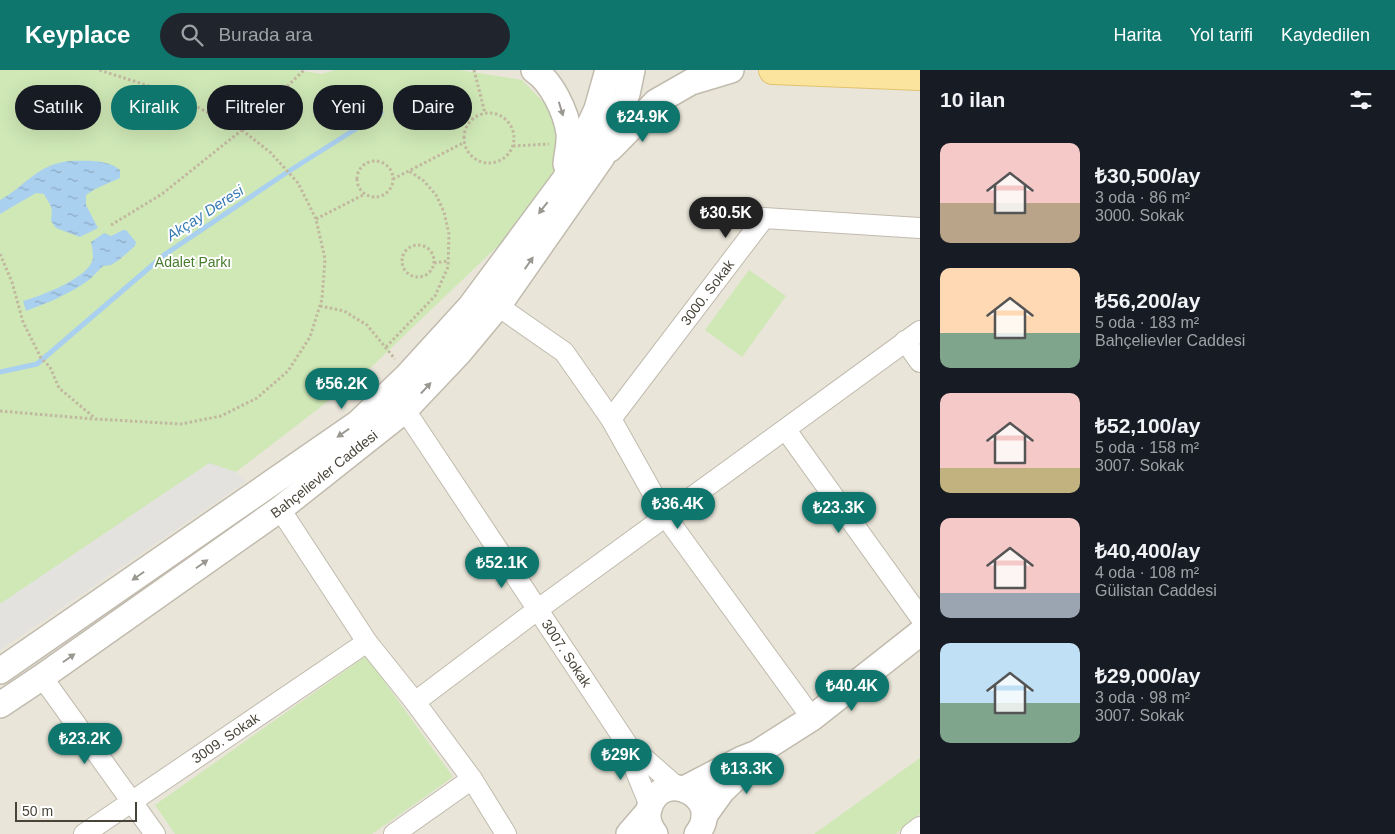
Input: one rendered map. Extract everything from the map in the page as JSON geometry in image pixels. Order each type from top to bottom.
[{"type":"main road","points":[[773,70],[920,76]]},
{"type":"street","points":[[534,70],[541,74],[558,98],[569,134],[565,179]]},
{"type":"street","name":"Bahçelievler Caddesi","points":[[0,671],[358,423],[408,376],[470,307],[565,179],[597,109],[608,70]]},
{"type":"street","name":"Bahçelievler Caddesi","points":[[0,705],[280,509],[405,410],[458,354],[498,306],[602,157],[627,94],[632,70]]},
{"type":"street","points":[[602,157],[656,102],[691,82],[731,70]]},
{"type":"street","name":"3000. Sokak","points":[[611,419],[764,218],[920,228]]},
{"type":"street","points":[[498,306],[564,352],[611,419],[666,517],[812,718]]},
{"type":"street","points":[[415,702],[537,610],[913,336],[920,362]]},
{"type":"street","name":"3007. Sokak","points":[[405,410],[629,747],[681,788]]},
{"type":"street","points":[[786,430],[920,617]]},
{"type":"street","points":[[280,509],[367,642],[415,702],[472,779],[506,834]]},
{"type":"street","points":[[681,788],[742,758],[757,753],[812,718],[920,633]]},
{"type":"street","name":"3009. Sokak","points":[[84,834],[367,642]]},
{"type":"street","points":[[42,677],[155,834]]},
{"type":"street","name":"3007. Sokak","points":[[629,747],[630,757],[651,817]]},
{"type":"street","points":[[702,828],[722,791],[750,764],[757,753]]},
{"type":"street","points":[[394,834],[472,779]]},
{"type":"street","points":[[629,834],[651,817],[652,800],[661,792],[672,788],[690,791],[699,799],[702,804],[702,828]]},
{"type":"street","points":[[912,834],[920,827]]},
{"type":"path","points":[[99,70],[168,92],[207,112]]},
{"type":"path","points":[[288,85],[304,70]]},
{"type":"path","points":[[474,70],[485,113]]},
{"type":"path","points":[[485,113],[498,114],[508,122],[514,133],[513,146],[510,152],[500,160],[487,162],[475,158],[465,142],[466,129],[469,123],[485,113]]},
{"type":"path","points":[[0,411],[181,424],[221,416],[257,398],[288,371],[310,337],[322,299],[325,259],[316,219],[295,180],[271,153],[242,130],[162,194],[111,225]]},
{"type":"path","points":[[393,179],[465,142]]},
{"type":"path","points":[[513,146],[568,142]]},
{"type":"path","points":[[374,161],[383,163],[390,170],[393,179],[391,188],[385,194],[376,197],[364,194],[357,180],[359,171],[365,164],[374,161]]},
{"type":"path","points":[[386,347],[436,296],[448,267],[450,234],[444,212],[436,195],[424,182],[409,171]]},
{"type":"path","points":[[316,219],[364,194]]},
{"type":"path","points":[[420,245],[431,251],[434,263],[428,274],[416,277],[405,271],[402,259],[408,248],[420,245]]},
{"type":"path","points":[[0,254],[12,282],[23,322],[41,358],[50,367],[59,388],[96,419]]},
{"type":"path","points":[[434,263],[448,261]]},
{"type":"path","points":[[320,306],[344,311],[367,324],[408,376]]},
{"type":"shaded area","points":[[0,70],[920,70],[920,834],[0,834]]},
{"type":"shaded area","points":[[209,463],[236,472],[245,482],[0,650],[0,604]]},
{"type":"green space","name":"Adalet Parkı","points":[[0,70],[295,70],[322,74],[334,70],[459,70],[522,80],[551,110],[559,138],[557,171],[524,221],[366,372],[236,472],[209,464],[0,604]]},
{"type":"green space","points":[[749,270],[786,296],[742,357],[705,330]]},
{"type":"green space","points":[[366,656],[453,777],[372,834],[175,834],[155,805]]},
{"type":"green space","points":[[920,758],[920,814],[896,834],[814,834]]},
{"type":"water","points":[[69,161],[103,162],[120,170],[120,178],[86,195],[86,205],[98,228],[80,237],[56,228],[51,221],[52,209],[44,194],[36,193],[0,214],[0,200],[40,171],[58,163]]},
{"type":"water","points":[[126,230],[136,242],[135,246],[119,260],[111,265],[103,266],[89,280],[77,288],[26,311],[23,301],[63,285],[74,279],[90,265],[93,258],[91,242],[104,233],[111,236]]},
{"type":"waterway","name":"Akçay Deresi","points":[[0,372],[37,364],[164,255],[354,130]]}]
